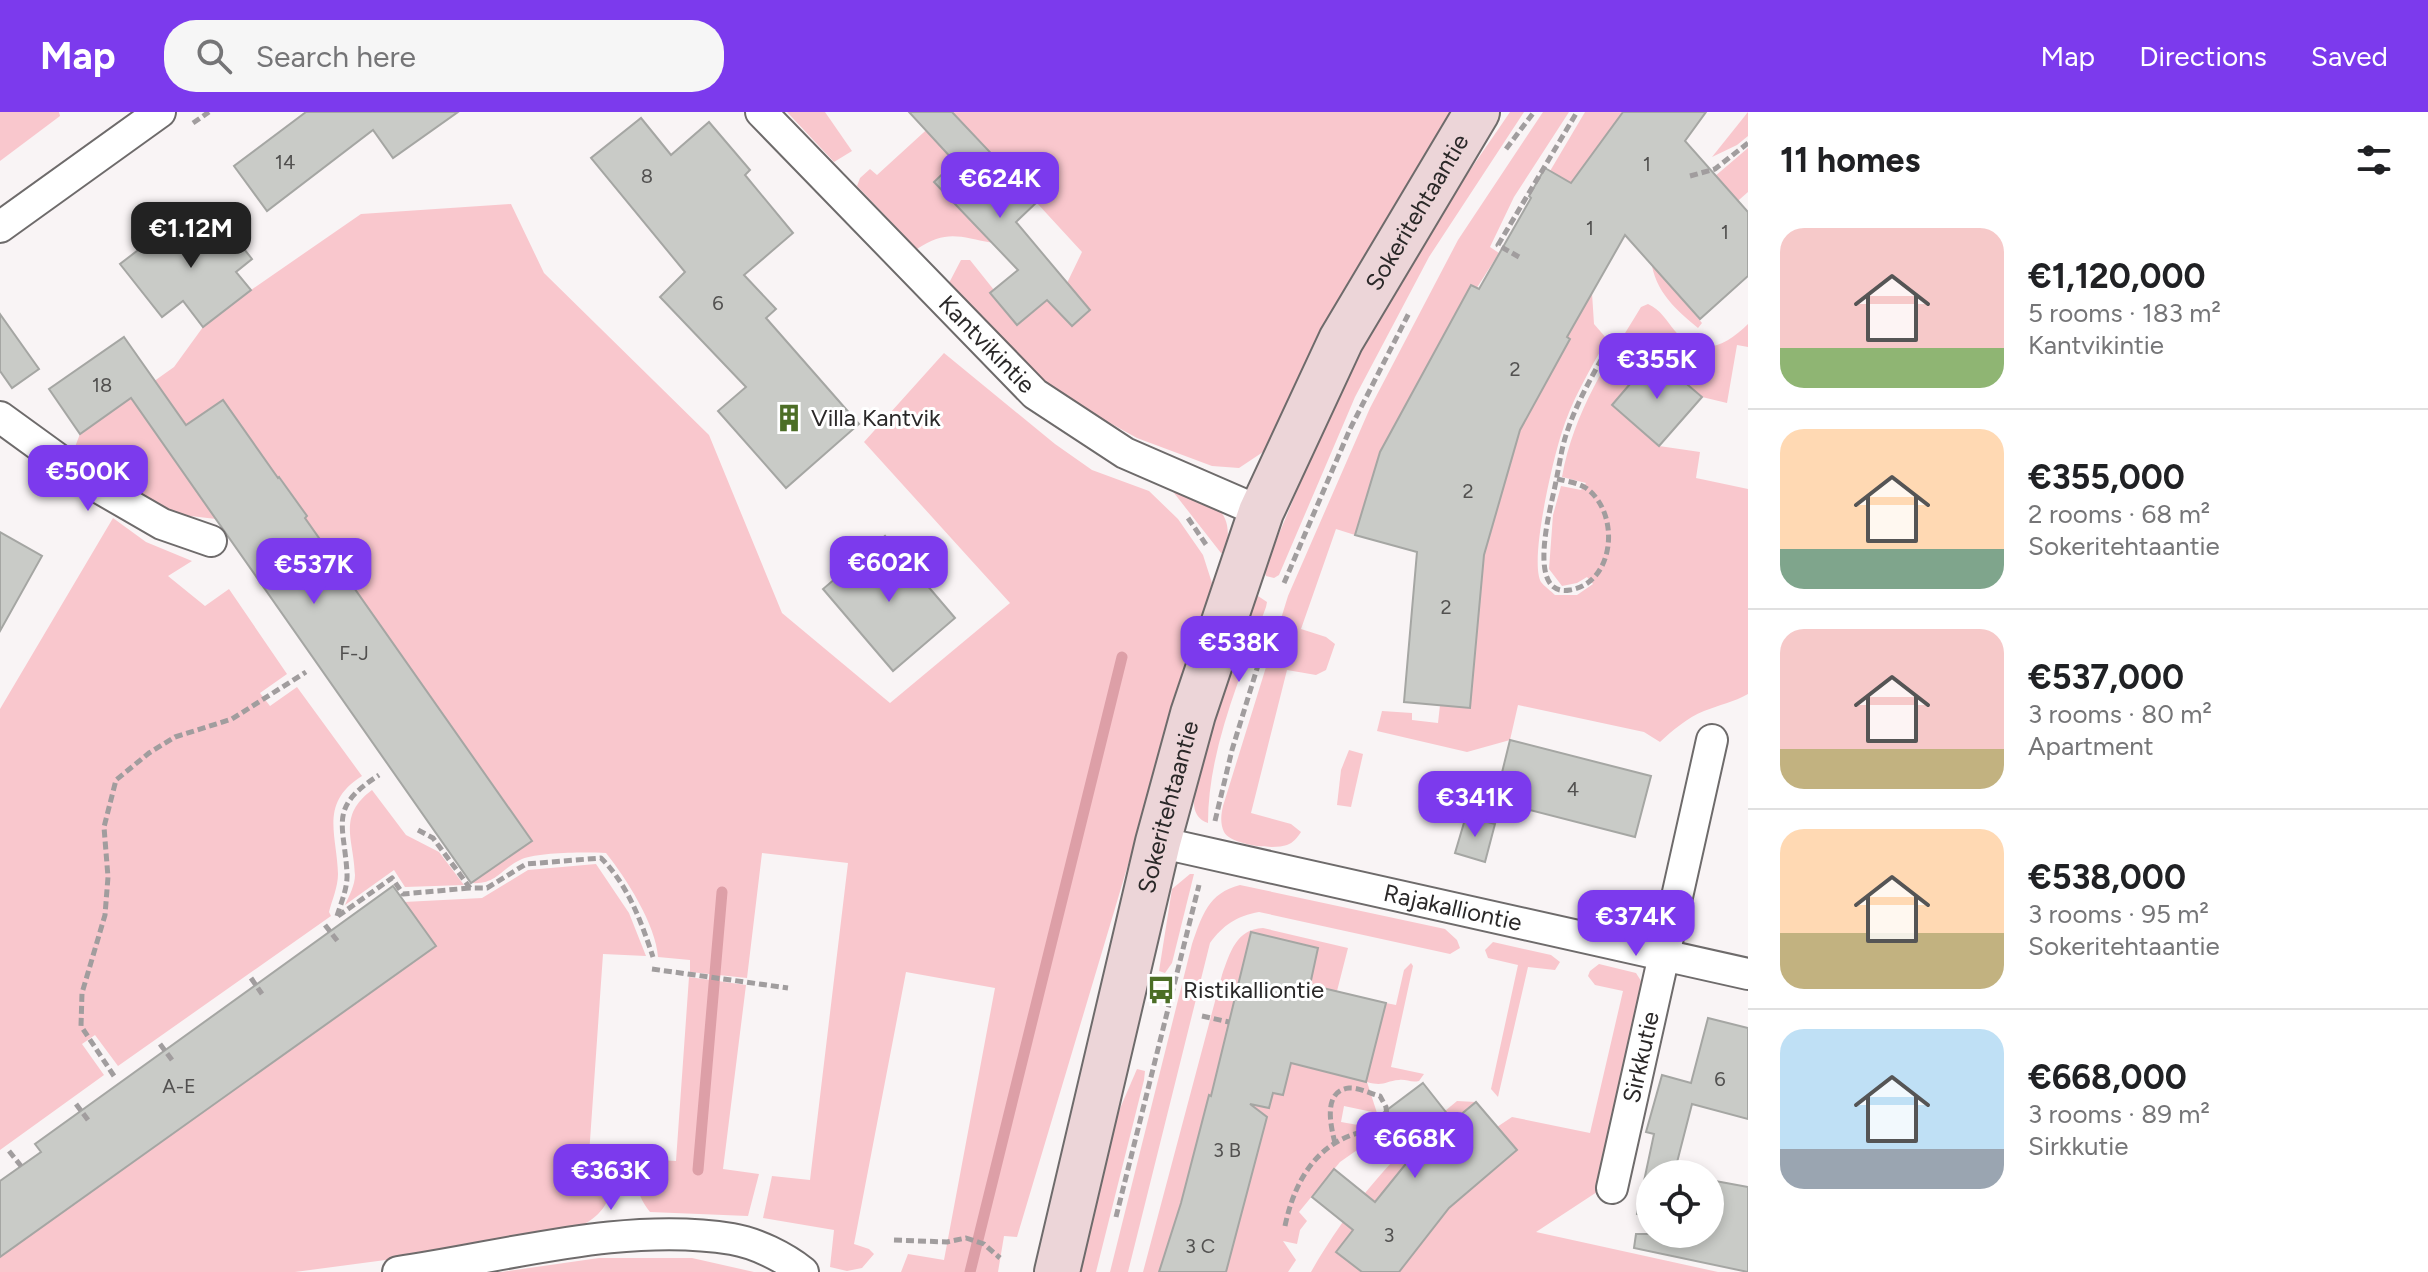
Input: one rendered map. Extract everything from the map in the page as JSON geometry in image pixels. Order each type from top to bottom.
[{"type":"street","points":[[0,227],[160,112]]},
{"type":"street","name":"Kantvikintie","points":[[761,112],[1035,394],[1125,453],[1261,512]]},
{"type":"street","name":"Sokeritehtaantie","points":[[1057,1272],[1158,842],[1193,714],[1261,512],[1341,340],[1477,112]]},
{"type":"street","points":[[0,417],[91,483],[162,524],[211,541]]},
{"type":"street","name":"Sirkkutie","points":[[1612,1188],[1712,740]]},
{"type":"street","name":"Rajakalliontie","points":[[1158,842],[1748,974]]},
{"type":"street","points":[[398,1272],[525,1250],[654,1233],[734,1239],[786,1258],[803,1272]]},
{"type":"path","points":[[1498,163],[1534,112]]},
{"type":"path","points":[[1519,257],[1498,245],[1577,112]]},
{"type":"path","points":[[1690,176],[1715,169],[1748,143]]},
{"type":"path","points":[[1281,591],[1350,429],[1412,308]]},
{"type":"path","points":[[1557,479],[1584,486],[1608,516],[1610,538],[1600,570],[1590,581],[1572,590],[1560,590],[1548,581],[1544,568],[1545,533],[1566,433],[1587,385],[1613,339]]},
{"type":"path","points":[[1114,1226],[1232,750],[1272,620]]},
{"type":"path","points":[[114,1076],[81,1026],[82,993],[105,915],[108,877],[104,827],[116,780],[175,737],[232,719],[306,672]]},
{"type":"path","points":[[379,775],[359,788],[348,801],[341,817],[348,876],[337,916],[392,878],[403,894],[487,888],[526,864],[601,858],[613,870],[640,918],[653,957]]},
{"type":"path","points":[[418,830],[433,838],[470,888]]},
{"type":"path","points":[[325,925],[339,943]]},
{"type":"path","points":[[652,969],[788,988]]},
{"type":"path","points":[[251,978],[262,994]]},
{"type":"path","points":[[1210,986],[1236,993]]},
{"type":"path","points":[[1202,1016],[1229,1022]]},
{"type":"path","points":[[160,1044],[172,1060]]},
{"type":"path","points":[[1335,1143],[1329,1121],[1330,1106],[1339,1092],[1351,1087],[1380,1096],[1386,1107],[1388,1127]]},
{"type":"path","points":[[76,1104],[88,1120]]},
{"type":"path","points":[[1285,1226],[1290,1203],[1301,1179],[1325,1148],[1346,1137],[1388,1127],[1411,1131]]},
{"type":"path","points":[[9,1151],[21,1166]]},
{"type":"path","points":[[894,1240],[947,1242],[966,1238],[984,1244],[1000,1258]]},
{"type":"shaded area","points":[[0,112],[59,112],[60,116],[0,161]]},
{"type":"shaded area","points":[[787,112],[825,112],[852,151],[834,162]]},
{"type":"shaded area","points":[[946,112],[1452,112],[1346,286],[1266,450],[1239,468],[1212,466],[1137,438],[1070,401],[1034,375],[949,283],[961,260],[970,260],[994,290],[991,294],[1018,325],[1067,283],[1082,252],[979,140],[934,182],[993,243],[954,236],[937,239],[917,249],[857,186],[860,178],[870,169],[877,175]]},
{"type":"shaded area","points":[[1510,112],[1524,112],[1429,257],[1355,397],[1279,575],[1274,578],[1266,576],[1264,570],[1319,440],[1380,313],[1426,236]]},
{"type":"shaded area","points":[[1543,112],[1569,112],[1514,197],[1490,247],[1499,253],[1459,316],[1373,491],[1368,490],[1355,535],[1336,529],[1301,629],[1326,637],[1335,644],[1326,670],[1316,675],[1287,670],[1251,813],[1291,824],[1301,832],[1291,843],[1281,846],[1263,847],[1235,840],[1224,832],[1221,819],[1223,806],[1288,596],[1370,408],[1458,240]]},
{"type":"shaded area","points":[[1585,112],[1623,112],[1536,257],[1508,242]]},
{"type":"shaded area","points":[[1748,112],[1748,136],[1712,157]]},
{"type":"shaded area","points":[[1748,148],[1748,192],[1658,271],[1702,323],[1698,328],[1664,294],[1654,275],[1650,251],[1714,177]]},
{"type":"shaded area","points":[[511,204],[544,273],[709,435],[782,613],[890,703],[1010,603],[864,442],[944,353],[1055,444],[1092,470],[1149,491],[1178,519],[1203,555],[1212,583],[1017,1237],[1004,1236],[998,1272],[901,1272],[908,1254],[944,1260],[995,988],[906,972],[854,1244],[874,1254],[862,1268],[847,1271],[830,1267],[834,1230],[763,1218],[772,1176],[810,1180],[848,863],[762,853],[747,978],[690,972],[690,960],[658,957],[646,917],[631,888],[606,853],[530,857],[487,881],[471,883],[532,840],[321,541],[298,523],[307,516],[280,477],[270,484],[253,443],[223,400],[162,442],[216,519],[182,515],[148,501],[73,452],[80,434],[174,367],[203,327],[361,214]]},
{"type":"shaded area","points":[[1534,260],[1592,293],[1594,324],[1607,339],[1565,422],[1548,487],[1540,533],[1538,571],[1541,582],[1555,595],[1577,595],[1593,584],[1587,577],[1562,586],[1549,569],[1553,515],[1561,486],[1581,490],[1586,483],[1562,477],[1567,453],[1593,388],[1641,307],[1648,304],[1653,306],[1684,340],[1703,347],[1722,343],[1748,324],[1748,347],[1737,345],[1727,403],[1702,397],[1654,356],[1612,405],[1659,446],[1700,452],[1696,478],[1748,489],[1748,694],[1692,717],[1660,742],[1644,732],[1518,705],[1510,740],[1467,752],[1377,731],[1382,711],[1412,713],[1412,720],[1438,723],[1440,705],[1470,707],[1483,568],[1416,561],[1422,534],[1485,551],[1518,432],[1570,339],[1512,306]]},
{"type":"shaded area","points":[[1167,484],[1205,500],[1222,513],[1228,536],[1225,553],[1221,553]]},
{"type":"shaded area","points":[[113,518],[146,542],[192,561],[168,576],[205,606],[229,589],[287,674],[260,693],[270,706],[297,687],[362,776],[349,786],[335,808],[338,874],[329,912],[331,916],[118,1066],[95,1035],[82,1044],[104,1075],[0,1150],[0,709]]},
{"type":"shaded area","points":[[1258,596],[1267,602],[1266,607],[1220,740],[1209,795],[1208,823],[1195,811],[1196,790],[1232,664]]},
{"type":"shaded area","points":[[1349,750],[1363,754],[1351,807],[1337,805],[1341,770]]},
{"type":"shaded area","points":[[372,790],[406,835],[439,852],[464,885],[405,887],[394,870],[345,905],[355,875],[351,819],[354,809]]},
{"type":"shaded area","points":[[596,864],[629,913],[646,956],[603,954],[589,1155],[617,1158],[608,1199],[587,1223],[559,1237],[295,1272],[0,1272],[0,1255],[435,947],[404,902],[482,898],[528,870]]},
{"type":"shaded area","points":[[1194,874],[1172,963],[1165,973],[1159,971],[1172,889]]},
{"type":"shaded area","points":[[1240,885],[1445,929],[1457,940],[1460,948],[1450,954],[1259,912],[1237,919],[1220,931],[1210,943],[1128,1272],[1110,1272],[1192,944],[1203,915],[1213,900]]},
{"type":"shaded area","points":[[1263,928],[1348,948],[1337,991],[1349,994],[1329,1072],[1365,1082],[1386,1003],[1396,1005],[1404,970],[1411,963],[1413,966],[1391,1067],[1424,1074],[1419,1081],[1367,1082],[1377,1113],[1344,1106],[1341,1122],[1375,1128],[1370,1141],[1340,1162],[1299,1212],[1307,1221],[1300,1230],[1297,1244],[1283,1241],[1296,1260],[1288,1272],[1143,1272],[1222,975],[1231,951],[1240,938],[1254,929]]},
{"type":"shaded area","points":[[1493,942],[1551,955],[1560,962],[1555,970],[1528,967],[1498,1097],[1491,1089],[1518,965],[1488,958],[1485,950]]},
{"type":"shaded area","points":[[1599,964],[1636,973],[1643,984],[1600,1190],[1536,1232],[1718,1272],[1311,1272],[1376,1179],[1457,1101],[1476,1102],[1497,1127],[1512,1117],[1590,1133],[1623,991],[1595,985],[1588,976]]},
{"type":"shaded area","points":[[689,977],[746,985],[723,1169],[759,1174],[748,1216],[650,1212],[639,1193],[641,1159],[676,1161]]},
{"type":"shaded area","points":[[1137,1069],[1145,1071],[1144,1080],[1096,1272],[1077,1272],[1112,1127]]},
{"type":"shaded area","points":[[599,1258],[692,1258],[754,1272],[501,1272]]},
{"type":"building","points":[[306,112],[458,112],[393,158],[373,130],[267,211],[234,166]]},
{"type":"building","points":[[909,112],[952,112],[1037,202],[1016,222],[1090,310],[1072,326],[1047,300],[1017,325],[990,293],[1018,270],[934,182],[955,162]]},
{"type":"building","points":[[1623,112],[1706,112],[1685,141],[1748,212],[1748,276],[1700,319],[1625,235],[1567,337],[1570,339],[1520,430],[1484,555],[1470,708],[1404,702],[1417,552],[1355,535],[1380,452],[1471,285],[1479,289],[1545,168],[1571,183]]},
{"type":"building","points":[[641,118],[671,155],[709,122],[750,170],[745,175],[793,233],[744,275],[776,309],[766,318],[859,424],[786,488],[718,411],[746,387],[660,297],[685,272],[591,158]]},
{"type":"building","points":[[218,216],[252,259],[236,272],[251,290],[203,327],[183,301],[162,317],[120,264],[177,220],[191,237]]},
{"type":"building","points":[[0,314],[39,369],[12,388],[0,371]]},
{"type":"building","points":[[124,337],[186,425],[223,400],[532,841],[471,883],[131,398],[80,434],[49,389]]},
{"type":"building","points":[[1654,356],[1702,397],[1659,446],[1612,405]]},
{"type":"building","points":[[0,532],[42,556],[0,631]]},
{"type":"building","points":[[885,536],[955,618],[893,671],[823,589]]},
{"type":"building","points":[[1510,740],[1651,776],[1635,837],[1495,801]]},
{"type":"building","points":[[1466,816],[1495,824],[1485,862],[1455,853]]},
{"type":"building","points":[[393,886],[436,946],[0,1257],[0,1181],[41,1152],[35,1144]]},
{"type":"building","points":[[1251,932],[1318,948],[1310,985],[1386,1003],[1366,1082],[1291,1063],[1283,1095],[1273,1093],[1269,1108],[1250,1104],[1267,1117],[1226,1272],[1159,1272],[1211,1096]]},
{"type":"building","points":[[1708,1018],[1748,1028],[1748,1119],[1692,1104],[1678,1160],[1648,1160],[1654,1134],[1646,1132],[1662,1075],[1691,1083]]},
{"type":"building","points":[[1423,1083],[1453,1121],[1476,1102],[1517,1150],[1449,1208],[1399,1272],[1362,1272],[1336,1252],[1353,1230],[1312,1197],[1334,1169],[1375,1202],[1409,1160],[1375,1119]]},
{"type":"building","points":[[1724,1183],[1748,1187],[1748,1272],[1634,1248],[1636,1234],[1636,1248],[1724,1248]]},
{"type":"waterway","points":[[970,1272],[1122,657]]},
{"type":"waterway","points":[[698,1170],[722,892]]},
{"type":"place","name":"Villa Kantvik","points":[[789,418]]},
{"type":"place","name":"Ristikalliontie","points":[[1161,990]]}]
